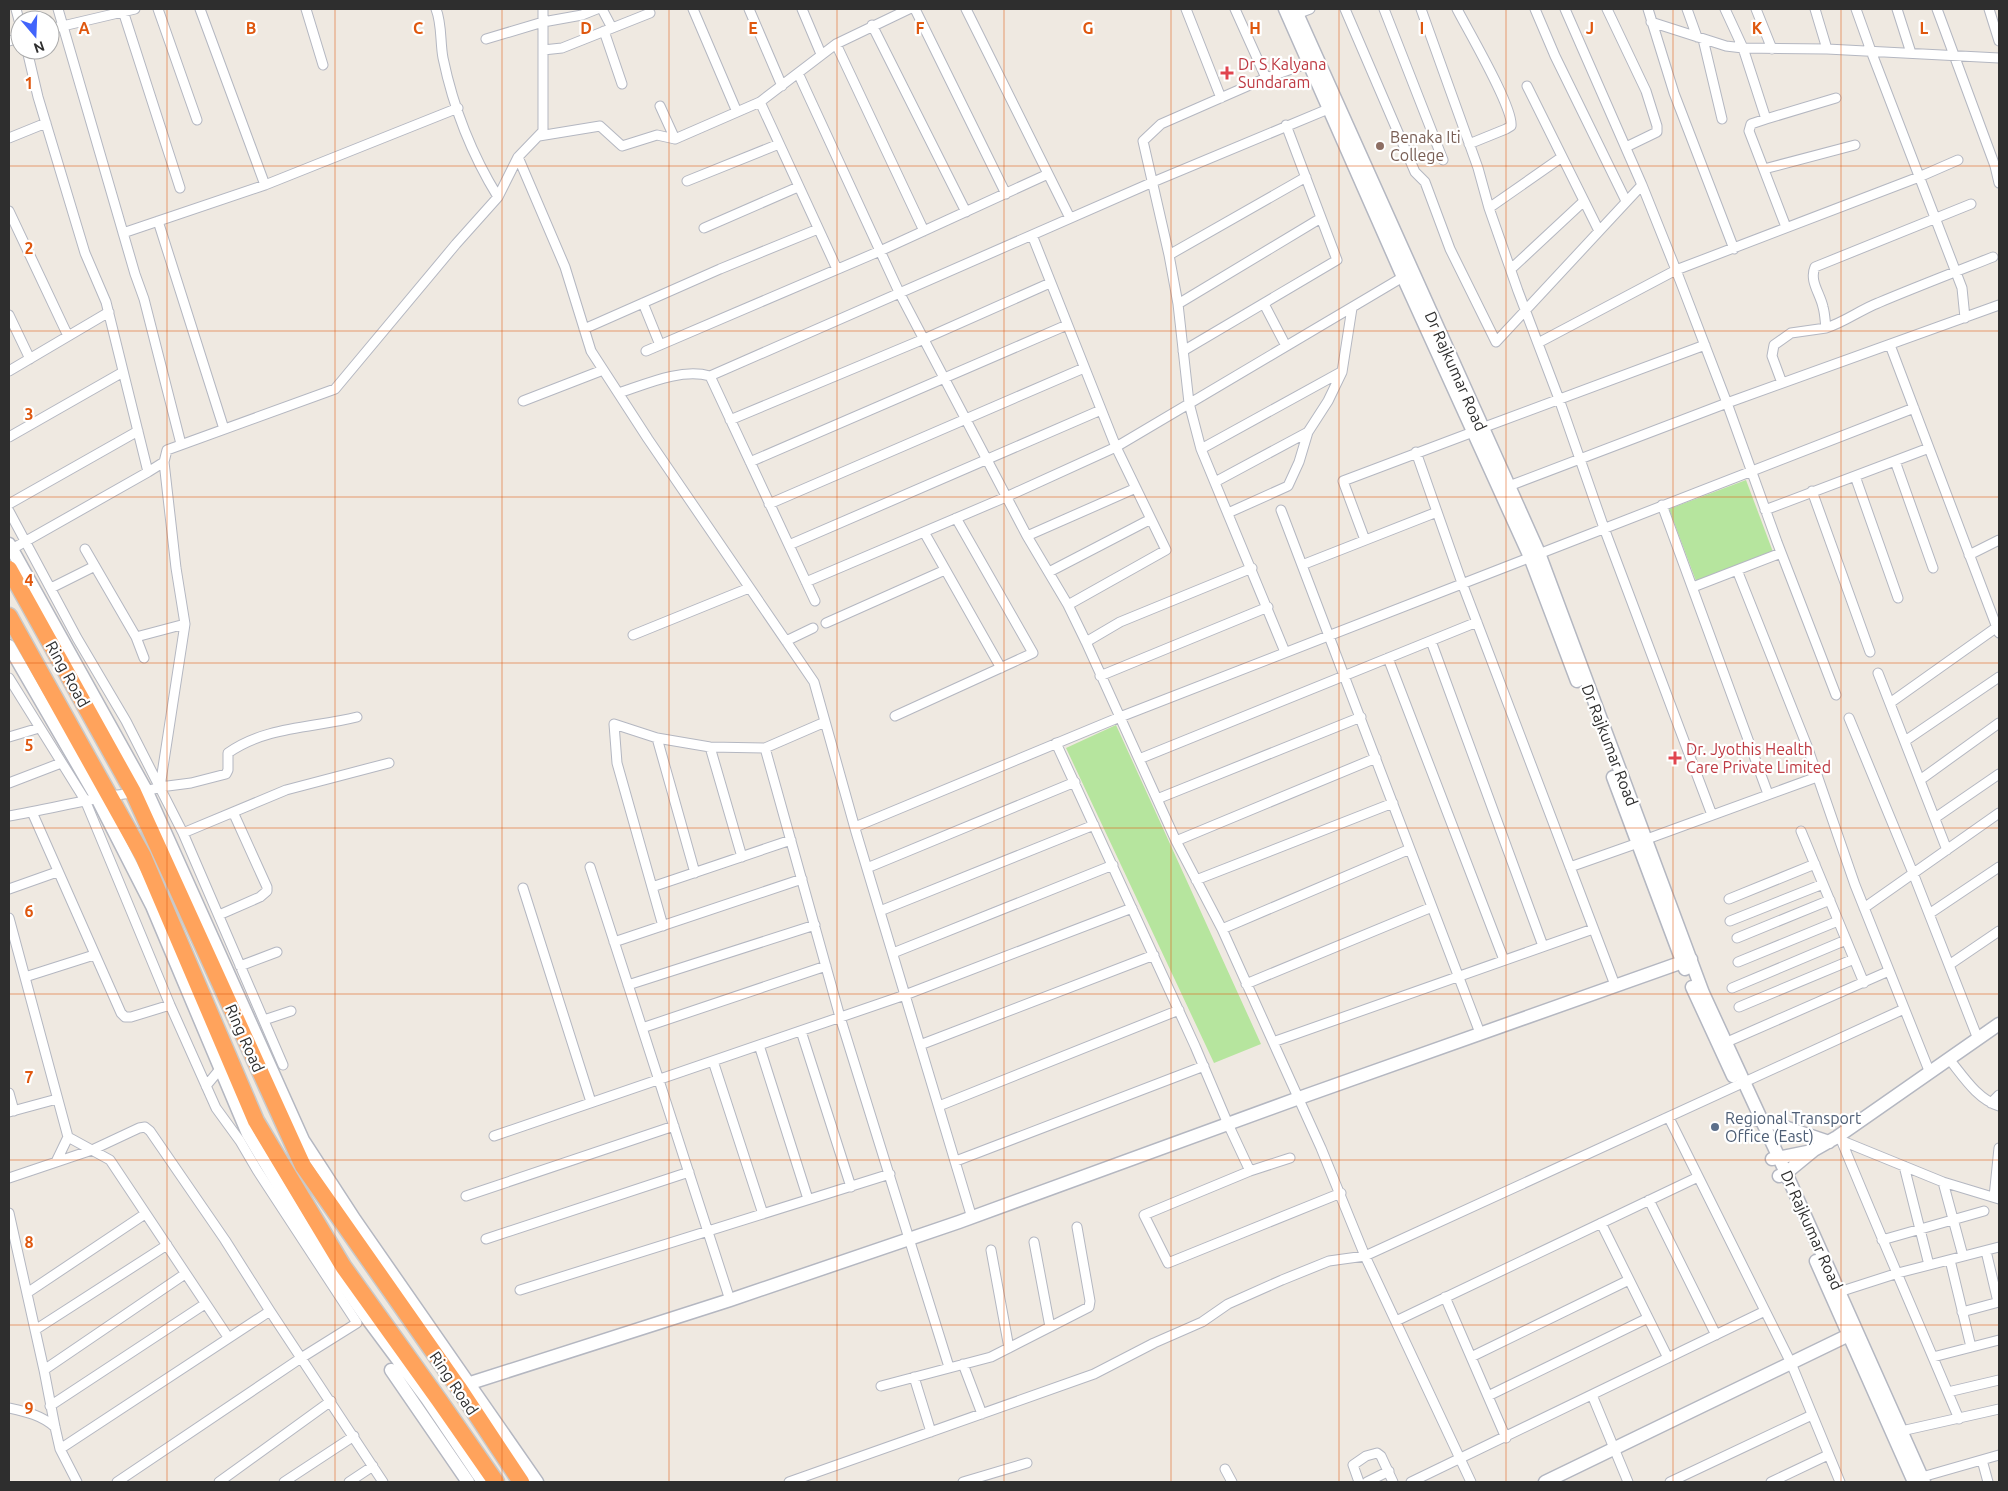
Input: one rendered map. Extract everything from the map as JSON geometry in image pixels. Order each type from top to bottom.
[{"type":"highway","name":"Ring Road","points":[[9,569],[140,792],[303,1166],[464,1386],[521,1482]]},
{"type":"highway","name":"Ring Road","points":[[9,616],[97,798],[143,856],[256,1121],[343,1266],[496,1482]]},
{"type":"street","points":[[58,9],[144,299],[181,444]]},
{"type":"street","points":[[60,27],[107,12],[135,9]]},
{"type":"street","points":[[158,9],[197,120]]},
{"type":"street","points":[[200,9],[265,185]]},
{"type":"street","points":[[306,9],[323,65]]},
{"type":"street","points":[[436,9],[443,57],[458,108],[473,148],[487,179],[498,197]]},
{"type":"street","points":[[160,787],[186,624],[176,568],[165,478],[164,462],[167,450],[335,389],[456,244],[498,197],[518,158],[543,130],[543,9]]},
{"type":"street","points":[[486,39],[543,22],[582,15],[597,9]]},
{"type":"street","points":[[602,9],[622,84]]},
{"type":"street","points":[[693,9],[737,112]]},
{"type":"street","points":[[749,9],[782,86]]},
{"type":"street","points":[[802,9],[821,54]]},
{"type":"street","points":[[538,136],[600,126],[622,146],[657,135],[675,139],[760,102],[836,44],[872,25],[909,9]]},
{"type":"street","points":[[914,9],[1006,194]]},
{"type":"street","points":[[966,9],[1070,218]]},
{"type":"street","points":[[1186,9],[1221,98]]},
{"type":"street","points":[[1235,9],[1266,78]]},
{"type":"street","points":[[1292,12],[1310,9]]},
{"type":"street","points":[[1345,9],[1415,172],[1425,182],[1450,250],[1496,342],[1526,312],[1642,185]]},
{"type":"street","points":[[1384,9],[1443,160]]},
{"type":"street","points":[[1421,9],[1469,144],[1489,208],[1604,528],[1712,814]]},
{"type":"street","points":[[1456,9],[1501,94],[1512,121],[1511,126],[1506,129],[1469,144]]},
{"type":"street","points":[[1534,9],[1626,201]]},
{"type":"street","points":[[1565,9],[1626,147],[1676,270],[1728,403],[1750,470],[1836,695]]},
{"type":"street","points":[[1607,9],[1646,91],[1656,126],[1656,132],[1652,135],[1626,147]]},
{"type":"street","points":[[1648,9],[1677,101],[1734,248]]},
{"type":"street","points":[[1687,9],[1700,38],[1722,119]]},
{"type":"street","points":[[1725,9],[1743,48],[1766,118]]},
{"type":"street","points":[[1756,9],[1772,49]]},
{"type":"street","points":[[1815,9],[1827,49]]},
{"type":"street","points":[[1856,9],[1962,288],[1965,318]]},
{"type":"street","points":[[1897,9],[1911,53]]},
{"type":"street","points":[[1937,9],[1953,56],[1997,165],[1999,183]]},
{"type":"street","points":[[1989,9],[1999,41]]},
{"type":"street","points":[[123,11],[180,188]]},
{"type":"street","name":"Dr Rajkumar Road","points":[[1292,12],[1309,63],[1333,106]]},
{"type":"street","name":"Dr Rajkumar Road","points":[[1292,12],[1407,274],[1534,555]]},
{"type":"street","points":[[542,50],[562,48],[650,13]]},
{"type":"street","points":[[1651,22],[1726,46],[1743,48],[1827,49],[1999,58]]},
{"type":"street","points":[[872,25],[966,212]]},
{"type":"street","points":[[836,44],[924,231]]},
{"type":"street","points":[[30,60],[46,123],[85,253],[109,312],[148,472]]},
{"type":"street","points":[[1285,652],[1252,568],[1201,449],[1189,403],[1178,304],[1169,255],[1143,141],[1161,124],[1266,78],[1309,63]]},
{"type":"street","points":[[798,73],[899,292],[1027,536],[1068,604],[1176,841],[1222,929],[1274,1042],[1341,1193],[1365,1256],[1471,1482]]},
{"type":"street","points":[[1527,86],[1599,231]]},
{"type":"street","points":[[1786,227],[1749,131],[1751,124],[1836,98]]},
{"type":"street","points":[[760,102],[837,269]]},
{"type":"street","points":[[660,106],[675,139]]},
{"type":"street","points":[[618,393],[651,382],[682,375],[700,374],[710,376],[1152,182],[1333,106]]},
{"type":"street","points":[[123,233],[265,185],[458,108]]},
{"type":"street","points":[[9,138],[46,123]]},
{"type":"street","points":[[1183,351],[1337,260],[1286,125]]},
{"type":"street","points":[[687,181],[779,144]]},
{"type":"street","points":[[1764,169],[1855,146]]},
{"type":"street","points":[[1489,208],[1562,157]]},
{"type":"street","points":[[518,158],[565,267],[591,350],[618,393],[814,682],[855,828],[972,1218]]},
{"type":"street","points":[[1538,343],[1676,270],[1919,177],[1958,160]]},
{"type":"street","points":[[646,352],[880,251],[1048,174]]},
{"type":"street","points":[[1169,255],[1306,178]]},
{"type":"street","points":[[704,228],[798,187]]},
{"type":"street","points":[[1511,269],[1584,201]]},
{"type":"street","points":[[1826,328],[1823,305],[1813,280],[1812,273],[1815,267],[1971,204]]},
{"type":"street","points":[[9,211],[68,336]]},
{"type":"street","points":[[1178,304],[1321,218]]},
{"type":"street","points":[[158,221],[224,429]]},
{"type":"street","points":[[584,329],[818,229]]},
{"type":"street","points":[[1032,235],[1116,447],[1166,550],[1068,604]]},
{"type":"street","points":[[1782,384],[1772,356],[1774,345],[1791,333],[1826,328],[1843,322],[1858,311],[1993,257]]},
{"type":"street","points":[[806,582],[1006,497],[1116,447],[1407,274]]},
{"type":"street","points":[[730,420],[924,340],[1050,283]]},
{"type":"street","points":[[642,303],[660,345]]},
{"type":"street","points":[[1264,304],[1286,346]]},
{"type":"street","points":[[1509,486],[1728,403],[1999,306]]},
{"type":"street","points":[[1228,513],[1288,486],[1299,462],[1308,432],[1328,402],[1342,372],[1352,308]]},
{"type":"street","points":[[9,371],[109,312]]},
{"type":"street","points":[[9,314],[30,359]]},
{"type":"street","points":[[750,462],[1067,325]]},
{"type":"street","points":[[1365,540],[1343,481],[1705,345]]},
{"type":"street","points":[[1890,345],[1998,630],[1890,703]]},
{"type":"street","points":[[770,504],[1084,368]]},
{"type":"street","points":[[523,401],[603,370]]},
{"type":"street","points":[[9,437],[123,372]]},
{"type":"street","points":[[1201,449],[1342,372]]},
{"type":"street","points":[[710,376],[815,601]]},
{"type":"street","points":[[855,828],[1056,743],[1329,634],[1914,408]]},
{"type":"street","points":[[789,545],[1101,410]]},
{"type":"street","name":"Dr Rajkumar Road","points":[[1478,430],[1509,486],[1534,555],[1611,749],[1642,841],[1687,961],[1696,997],[1758,1120],[1920,1481]]},
{"type":"street","points":[[9,504],[138,431]]},
{"type":"street","points":[[1215,482],[1308,432]]},
{"type":"street","points":[[1765,510],[1929,448]]},
{"type":"street","points":[[1416,452],[1462,583],[1615,985]]},
{"type":"street","points":[[1895,461],[1933,568]]},
{"type":"street","points":[[140,792],[10,547],[26,541],[164,462]]},
{"type":"street","points":[[148,472],[165,478]]},
{"type":"street","points":[[1855,476],[1898,598]]},
{"type":"street","points":[[1027,536],[1136,488]]},
{"type":"street","points":[[1812,491],[1870,652]]},
{"type":"street","points":[[1662,505],[1768,794]]},
{"type":"street","points":[[1281,510],[1480,1034]]},
{"type":"street","points":[[9,511],[77,638],[126,721],[183,833],[283,1066]]},
{"type":"street","points":[[1302,565],[1437,512]]},
{"type":"street","points":[[895,716],[1033,653],[956,518]]},
{"type":"street","points":[[1049,572],[1151,519]]},
{"type":"street","points":[[924,532],[1001,668]]},
{"type":"street","points":[[1969,555],[1999,540]]},
{"type":"street","points":[[84,549],[136,637],[144,658]]},
{"type":"street","points":[[1693,587],[1781,553]]},
{"type":"street","points":[[50,588],[94,566]]},
{"type":"street","points":[[1086,642],[1120,622],[1252,568]]},
{"type":"street","points":[[826,623],[944,570]]},
{"type":"street","points":[[1737,570],[1807,746],[1864,908],[1930,1073]]},
{"type":"street","points":[[633,635],[749,588]]},
{"type":"street","points":[[1100,676],[1268,607]]},
{"type":"street","points":[[1139,759],[1477,622]]},
{"type":"street","points":[[136,637],[186,624]]},
{"type":"street","points":[[786,641],[813,628]]},
{"type":"street","points":[[1431,641],[1543,946]]},
{"type":"street","points":[[9,646],[97,798],[152,906],[248,1134],[306,1229],[366,1317],[427,1399],[483,1482]]},
{"type":"street","points":[[1388,658],[1504,960]]},
{"type":"street","points":[[1878,673],[1947,850]]},
{"type":"street","points":[[1905,741],[1999,677]]},
{"type":"street","points":[[9,678],[12,691],[40,728],[62,763],[97,798],[170,1005],[216,1108],[240,1141],[256,1170],[357,1322],[117,1482]]},
{"type":"street","points":[[12,691],[29,682]]},
{"type":"street","points":[[9,816],[97,798],[191,783],[226,774],[228,770],[228,754],[241,744],[300,727],[358,717]]},
{"type":"street","points":[[1157,799],[1361,717]]},
{"type":"street","points":[[1849,718],[1950,965],[1978,1039]]},
{"type":"street","points":[[663,926],[616,763],[614,724],[657,738],[710,748],[765,748],[825,722]]},
{"type":"street","points":[[1920,780],[1999,723]]},
{"type":"street","points":[[9,737],[40,728]]},
{"type":"street","points":[[657,738],[695,873]]},
{"type":"street","points":[[1056,743],[1179,1010],[1250,1171]]},
{"type":"street","points":[[710,748],[742,857]]},
{"type":"street","points":[[765,748],[840,1017],[911,1239],[949,1368]]},
{"type":"street","points":[[1176,841],[1376,758]]},
{"type":"street","points":[[9,783],[62,763]]},
{"type":"street","points":[[183,833],[286,790],[389,763]]},
{"type":"street","points":[[1935,818],[1999,774]]},
{"type":"street","points":[[1570,867],[1817,777]]},
{"type":"street","points":[[867,868],[1075,782]]},
{"type":"street","points":[[1196,880],[1393,803]]},
{"type":"street","points":[[32,812],[94,955],[125,1017],[131,1017],[170,1005]]},
{"type":"street","points":[[219,915],[260,897],[267,891],[233,812]]},
{"type":"street","points":[[1864,908],[1999,813]]},
{"type":"street","points":[[880,911],[1094,825]]},
{"type":"street","points":[[1801,831],[1864,983]]},
{"type":"street","points":[[652,887],[791,840]]},
{"type":"street","points":[[1222,929],[1410,849]]},
{"type":"street","points":[[1729,899],[1815,864]]},
{"type":"street","points":[[893,952],[1113,866]]},
{"type":"street","points":[[590,867],[730,1300]]},
{"type":"street","points":[[1929,914],[1999,867]]},
{"type":"street","points":[[9,889],[57,872]]},
{"type":"street","points":[[614,942],[802,879]]},
{"type":"street","points":[[1730,921],[1823,884]]},
{"type":"street","points":[[523,888],[591,1102]]},
{"type":"street","points":[[1737,938],[1830,900]]},
{"type":"street","points":[[1246,984],[1432,907]]},
{"type":"street","points":[[494,1136],[906,995],[1132,908]]},
{"type":"street","points":[[9,918],[68,1137],[56,1162]]},
{"type":"street","points":[[1738,962],[1838,921]]},
{"type":"street","points":[[628,985],[815,925]]},
{"type":"street","points":[[1274,1042],[1593,929]]},
{"type":"street","points":[[1950,965],[1999,931]]},
{"type":"street","points":[[1732,988],[1846,940]]},
{"type":"street","points":[[240,966],[277,952]]},
{"type":"street","points":[[25,977],[94,955]]},
{"type":"street","points":[[920,1044],[1154,955]]},
{"type":"street","points":[[1739,1007],[1854,959]]},
{"type":"street","points":[[536,1482],[464,1386],[730,1300],[972,1218],[1299,1098],[1687,961]]},
{"type":"street","name":"Dr Rajkumar Road","points":[[1687,961],[1727,1042],[1741,1084]]},
{"type":"street","points":[[642,1028],[826,966]]},
{"type":"street","points":[[1727,1042],[1889,971]]},
{"type":"street","points":[[789,1482],[1094,1374],[1154,1343],[1202,1322],[1228,1304],[1329,1261],[1365,1256],[1669,1118],[1904,1008]]},
{"type":"street","points":[[939,1106],[1179,1010]]},
{"type":"street","points":[[264,1020],[291,1011]]},
{"type":"street","points":[[1782,1174],[1814,1150],[1836,1140],[1999,1024]]},
{"type":"street","points":[[801,1031],[851,1187]]},
{"type":"street","points":[[759,1045],[808,1199]]},
{"type":"street","points":[[1949,1059],[1978,1094],[1995,1104],[1999,1095]]},
{"type":"street","points":[[713,1061],[763,1214]]},
{"type":"street","points":[[956,1162],[1204,1066]]},
{"type":"street","points":[[206,1086],[220,1069]]},
{"type":"street","points":[[9,1093],[12,1112],[57,1100]]},
{"type":"street","points":[[1669,1118],[1791,1363],[1840,1482]]},
{"type":"street","points":[[1758,1120],[1836,1140],[1943,1182],[1997,1198],[1999,1148]]},
{"type":"street","points":[[466,1196],[674,1126]]},
{"type":"street","points":[[9,1178],[92,1150],[139,1128],[145,1127],[150,1131],[225,1240],[384,1482]]},
{"type":"street","points":[[68,1137],[110,1160],[228,1338]]},
{"type":"street","points":[[1836,1140],[1898,1273],[1959,1418]]},
{"type":"street","points":[[1775,1158],[1814,1150]]},
{"type":"street","points":[[1290,1158],[1250,1171],[1144,1215],[1168,1263],[1341,1193]]},
{"type":"street","points":[[1904,1166],[1929,1265]]},
{"type":"street","points":[[486,1239],[688,1172]]},
{"type":"street","points":[[520,1290],[890,1174]]},
{"type":"street","name":"Dr Rajkumar Road","points":[[1782,1174],[1839,1292],[1853,1333]]},
{"type":"street","points":[[1396,1321],[1698,1177]]},
{"type":"street","points":[[1943,1182],[1962,1256]]},
{"type":"street","points":[[1649,1200],[1716,1335]]},
{"type":"street","points":[[1882,1240],[1984,1211]]},
{"type":"street","points":[[9,1213],[60,1449],[77,1482]]},
{"type":"street","points":[[27,1293],[145,1214]]},
{"type":"street","points":[[1601,1223],[1668,1358]]},
{"type":"street","points":[[880,1386],[991,1356],[1089,1307],[1090,1301],[1077,1227]]},
{"type":"street","points":[[1034,1242],[1050,1327]]},
{"type":"street","points":[[35,1330],[167,1245]]},
{"type":"street","points":[[1839,1292],[1898,1273],[1999,1247]]},
{"type":"street","points":[[991,1250],[1009,1348]]},
{"type":"street","points":[[1962,1312],[1999,1302],[1986,1251]]},
{"type":"street","points":[[1950,1260],[1971,1347]]},
{"type":"street","points":[[44,1370],[185,1274]]},
{"type":"street","points":[[1471,1357],[1629,1280]]},
{"type":"street","points":[[1445,1297],[1506,1438]]},
{"type":"street","points":[[50,1406],[205,1304]]},
{"type":"street","points":[[60,1449],[270,1311]]},
{"type":"street","points":[[1411,1482],[1506,1438],[1765,1311]]},
{"type":"street","points":[[1488,1396],[1648,1318]]},
{"type":"street","points":[[1549,1481],[1853,1333]]},
{"type":"street","points":[[1933,1356],[1999,1340]]},
{"type":"street","points":[[963,1364],[982,1414]]},
{"type":"street","points":[[392,1370],[468,1482]]},
{"type":"street","points":[[914,1377],[931,1432]]},
{"type":"street","points":[[1948,1392],[1999,1380]]},
{"type":"street","points":[[1592,1395],[1628,1482]]},
{"type":"street","points":[[219,1482],[331,1401]]},
{"type":"street","points":[[9,1408],[33,1413],[46,1419],[55,1427]]},
{"type":"street","points":[[1897,1432],[1999,1409]]},
{"type":"street","points":[[1670,1482],[1812,1415]]},
{"type":"street","points":[[284,1482],[354,1436]]},
{"type":"street","points":[[1359,1482],[1353,1465],[1366,1456],[1377,1453],[1381,1456],[1393,1482]]},
{"type":"street","points":[[1771,1482],[1828,1455]]},
{"type":"street","points":[[1920,1481],[1999,1455]]},
{"type":"street","points":[[1982,1460],[1988,1482]]},
{"type":"street","points":[[963,1482],[1027,1463]]},
{"type":"street","points":[[349,1482],[373,1466]]},
{"type":"street","points":[[1225,1469],[1232,1482]]},
{"type":"street","points":[[1367,1482],[1389,1471]]},
{"type":"green space","points":[[1746,480],[1773,552],[1696,581],[1669,509]]},
{"type":"green space","points":[[1116,725],[1261,1044],[1214,1063],[1066,748]]},
{"type":"place","name":"Dr S Kalyana Sundaram","points":[[1227,73]]},
{"type":"place","name":"Benaka Iti College","points":[[1380,146]]},
{"type":"place","name":"Dr. Jyothis Health Care Private Limited","points":[[1675,758]]},
{"type":"place","name":"Regional Transport Office (East)","points":[[1715,1127]]}]
